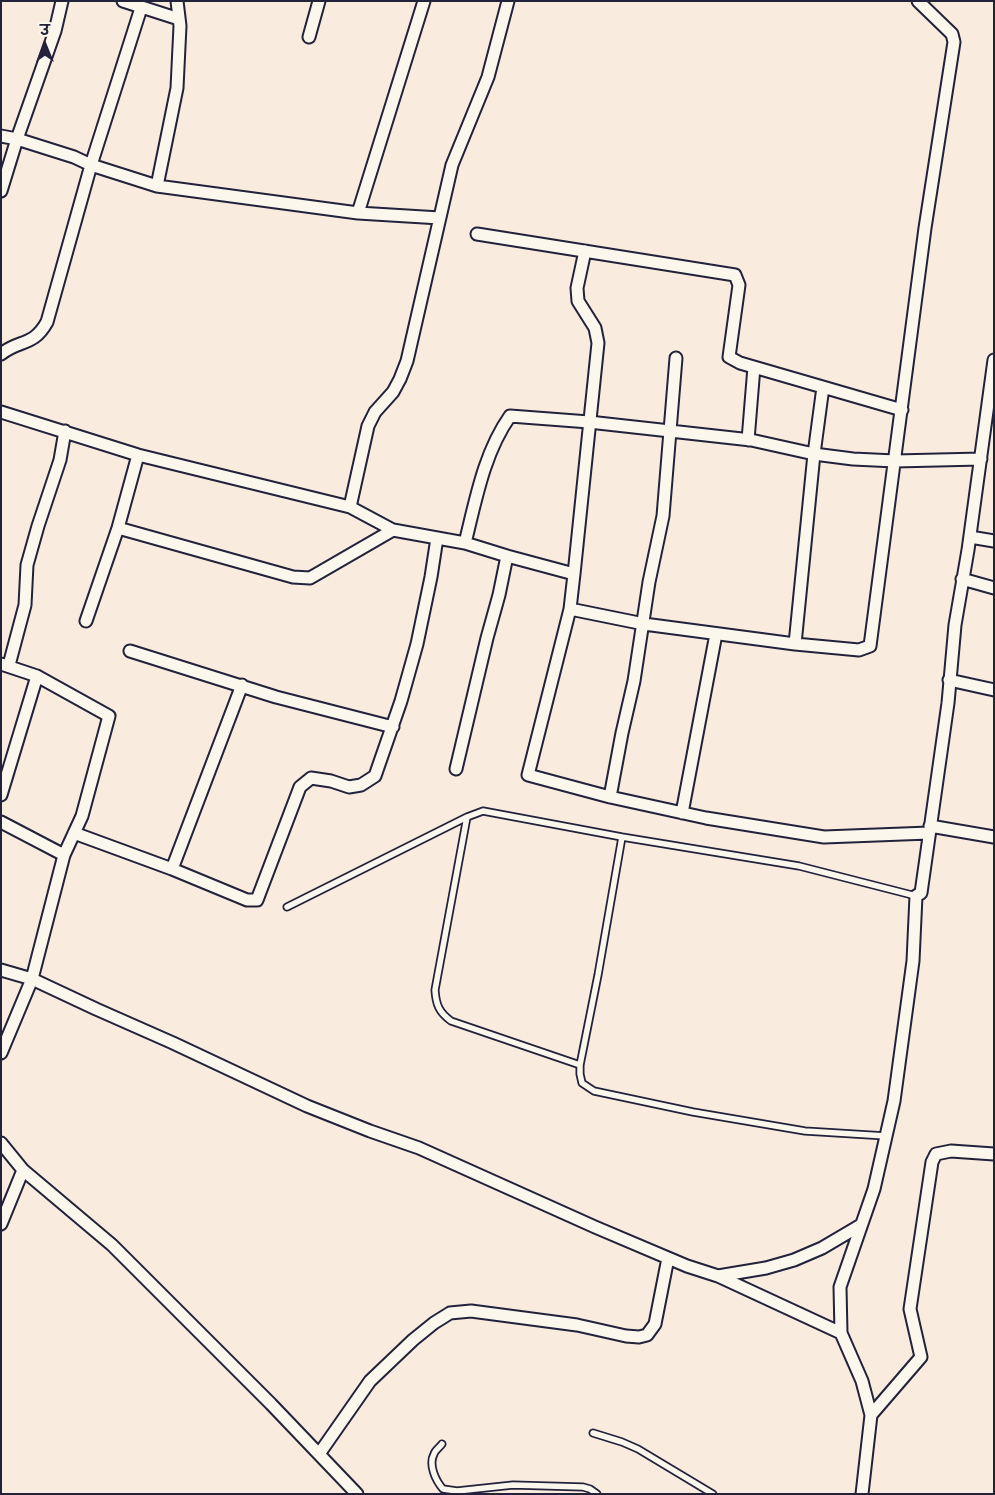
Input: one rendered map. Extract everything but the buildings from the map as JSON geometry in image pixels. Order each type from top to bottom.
[{"type":"street","points":[[1,190],[55,31],[62,1]]},
{"type":"street","points":[[123,1],[179,19]]},
{"type":"street","points":[[156,186],[177,88],[179,19],[176,1]]},
{"type":"street","points":[[309,36],[319,1]]},
{"type":"street","points":[[358,213],[424,1]]},
{"type":"street","points":[[350,507],[368,426],[376,412],[393,392],[407,361],[452,165],[488,77],[508,1]]},
{"type":"street","points":[[570,609],[644,624],[795,644],[859,650],[870,646],[925,228],[954,42],[952,34],[918,1]]},
{"type":"street","points":[[1,354],[33,339],[40,333],[47,322],[91,165],[141,8]]},
{"type":"street","points":[[1,136],[17,139],[74,157],[91,165],[156,186],[358,213],[440,218]]},
{"type":"street","points":[[477,234],[735,275],[739,285],[729,357],[740,363],[902,410]]},
{"type":"street","points":[[585,251],[577,288],[578,301],[596,328],[598,343],[574,574],[570,609],[528,775],[610,797],[682,813],[824,837],[929,829],[994,837]]},
{"type":"street","points":[[610,797],[634,681],[649,582],[663,516],[676,358]]},
{"type":"street","points":[[862,1494],[871,1415],[862,1381],[841,1333],[840,1287],[874,1189],[894,1101],[913,962],[916,896],[921,894],[949,680],[952,641],[970,537],[994,360]]},
{"type":"street","points":[[748,440],[754,367]]},
{"type":"street","points":[[795,644],[814,454],[823,387]]},
{"type":"street","points":[[1,412],[138,455],[350,507],[393,530],[465,542],[507,556],[574,574]]},
{"type":"street","points":[[465,542],[482,476],[498,433],[510,416],[589,422],[748,440],[814,454],[853,459],[895,461],[981,460]]},
{"type":"street","points":[[1,1053],[32,979],[64,855],[82,816],[109,716],[37,676],[5,664],[25,605],[28,565],[38,526],[60,460],[65,431]]},
{"type":"street","points":[[86,621],[118,528],[138,455]]},
{"type":"street","points":[[118,528],[293,576],[310,578],[393,530]]},
{"type":"street","points":[[970,537],[994,541]]},
{"type":"street","points":[[74,833],[172,869],[247,900],[257,900],[300,787],[310,778],[331,781],[350,788],[361,785],[375,776],[393,727],[417,644],[437,538]]},
{"type":"street","points":[[456,769],[507,556]]},
{"type":"street","points":[[962,580],[994,588]]},
{"type":"street","points":[[682,813],[716,634]]},
{"type":"street","points":[[130,651],[276,696],[393,727]]},
{"type":"street","points":[[1,795],[37,676]]},
{"type":"street","points":[[949,680],[994,690]]},
{"type":"street","points":[[172,869],[242,686]]},
{"type":"street","points":[[1,822],[64,855]]},
{"type":"street","points":[[1,970],[32,979],[173,1042],[307,1106],[419,1148],[595,1227],[668,1258],[718,1276],[841,1333]]},
{"type":"street","points":[[1,1143],[23,1170],[112,1245],[358,1494]]},
{"type":"street","points":[[871,1415],[921,1357],[910,1309],[932,1162],[936,1154],[951,1151],[994,1154]]},
{"type":"street","points":[[1,1224],[23,1170]]},
{"type":"street","points":[[718,1276],[766,1268],[794,1260],[822,1248],[861,1225]]},
{"type":"street","points":[[319,1454],[370,1381],[434,1322],[450,1313],[472,1311],[577,1325],[626,1336],[639,1337],[648,1335],[655,1324],[668,1258]]},
{"type":"lane","points":[[287,908],[467,817],[483,811],[622,837],[799,866],[916,896]]},
{"type":"lane","points":[[467,817],[437,974],[436,1003],[441,1014],[451,1021],[580,1065]]},
{"type":"lane","points":[[622,837],[580,1065],[582,1083],[594,1091],[693,1112],[805,1131],[886,1136]]},
{"type":"lane","points":[[593,1433],[638,1449],[713,1494]]},
{"type":"lane","points":[[442,1444],[433,1454],[432,1468],[443,1489],[457,1491],[513,1485],[582,1487],[590,1489],[597,1494]]}]
